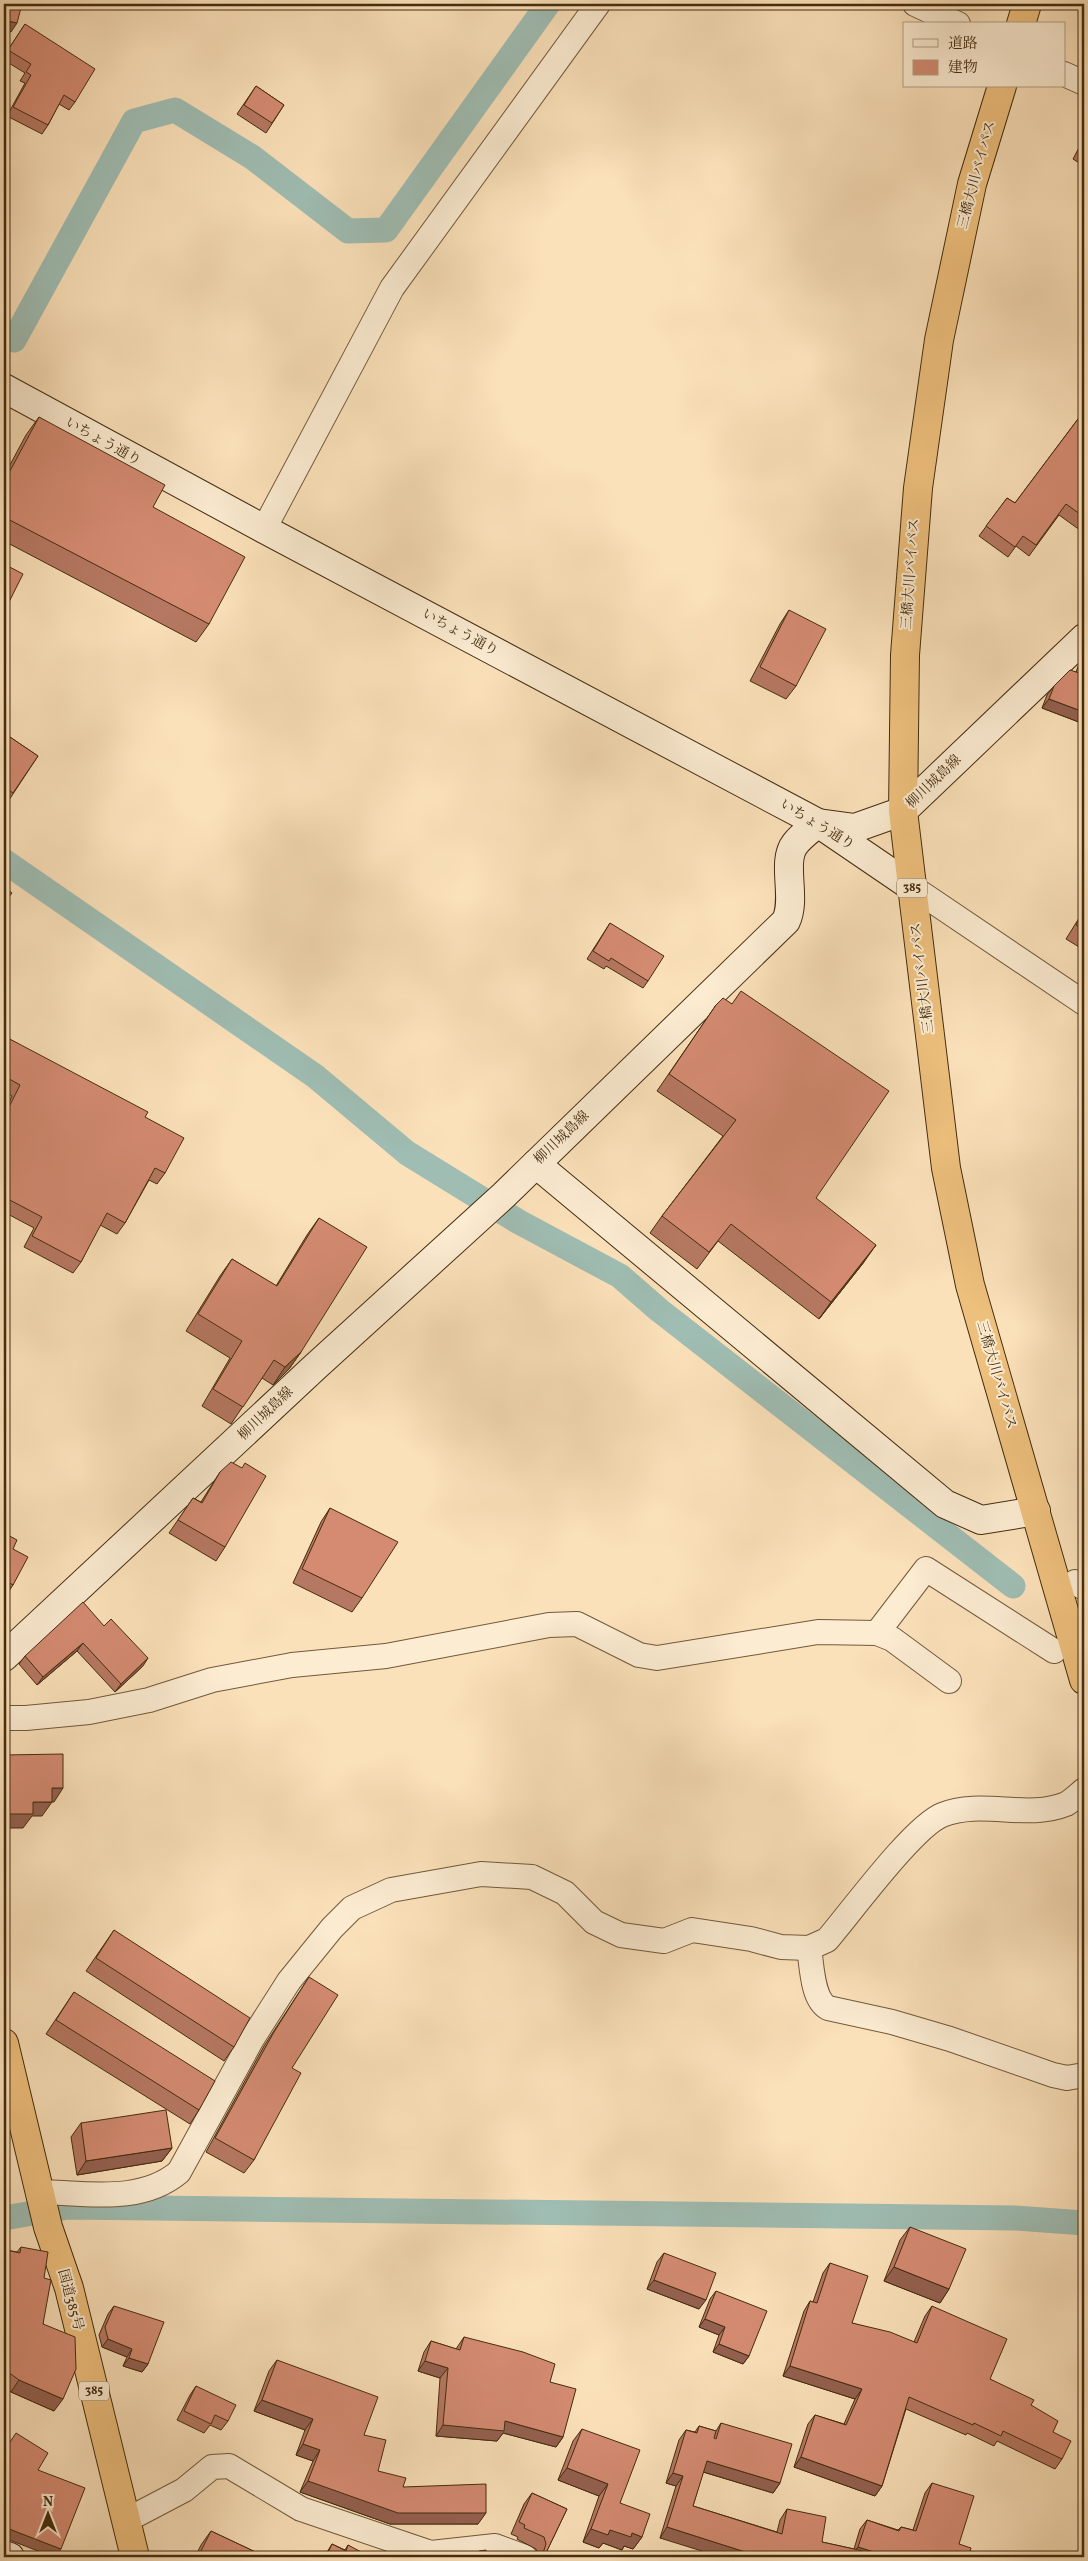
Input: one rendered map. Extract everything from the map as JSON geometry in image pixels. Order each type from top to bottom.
[{"type":"highway","points":[[1022,22],[1027,4]]},
{"type":"highway","name":"三橋大川バイパス","points":[[1001,88],[972,184],[939,340],[918,488],[905,655],[903,811],[946,1168],[970,1285],[1084,1680]]},
{"type":"highway","name":"国道385号","points":[[4,2043],[48,2227],[68,2288],[135,2557]]},
{"type":"street","points":[[264,529],[392,288],[598,4]]},
{"type":"street","points":[[915,4],[954,22]]},
{"type":"street","points":[[1066,75],[1084,83]]},
{"type":"street","name":"いちょう通り","points":[[4,388],[264,529],[818,822],[912,887]]},
{"type":"street","name":"柳川城島線","points":[[4,1657],[315,1367],[483,1215],[786,921],[792,909],[789,858],[794,845],[818,822],[855,828],[879,822],[903,811],[1084,638]]},
{"type":"street","points":[[912,887],[1084,1003]]},
{"type":"street","points":[[536,1164],[945,1504],[981,1520],[1036,1511]]},
{"type":"street","points":[[877,1633],[926,1569],[1054,1651]]},
{"type":"street","points":[[4,1718],[26,1718],[89,1712],[149,1700],[212,1680],[292,1665],[386,1656],[549,1625],[577,1624],[639,1655],[658,1658],[818,1632],[877,1633],[892,1639],[949,1681]]},
{"type":"street","points":[[40,2192],[126,2194],[147,2191],[165,2184],[179,2172],[252,2039],[289,1981],[332,1928],[352,1908],[391,1890],[481,1874],[532,1877],[565,1892],[594,1922],[621,1935],[664,1941],[692,1930],[751,1939],[781,1948],[809,1948],[827,1940],[920,1830],[941,1815],[968,1808],[1039,1809],[1066,1804],[1084,1790]]},
{"type":"street","points":[[809,1948],[817,1996],[821,2004],[828,2008],[892,2022],[950,2039],[1053,2075],[1067,2078],[1084,2075]]},
{"type":"street","points":[[126,2521],[184,2490],[212,2467],[229,2466],[301,2509],[431,2553],[495,2546],[525,2557]]},
{"type":"street","points":[[4,2555],[10,2557]]},
{"type":"building","points":[[4,4],[22,4],[17,23],[4,20]]},
{"type":"building","points":[[25,24],[95,69],[75,102],[64,95],[48,125],[13,107],[31,75],[26,72],[31,64],[8,50]]},
{"type":"building","points":[[256,86],[284,105],[272,123],[244,105]]},
{"type":"building","points":[[1084,411],[1084,517],[1066,504],[1036,545],[1023,536],[1015,547],[986,526],[1007,498],[1015,503]]},
{"type":"building","points":[[39,417],[165,485],[153,507],[245,557],[209,624],[4,517],[4,482]]},
{"type":"building","points":[[4,564],[23,574],[5,610],[4,610]]},
{"type":"building","points":[[789,610],[826,629],[796,686],[760,667]]},
{"type":"building","points":[[1084,658],[1084,712],[1049,699],[1054,686],[1070,670],[1079,673]]},
{"type":"building","points":[[4,733],[38,756],[13,793],[4,787]]},
{"type":"building","points":[[4,887],[12,893],[4,903]]},
{"type":"building","points":[[1084,911],[1084,930],[1076,925]]},
{"type":"building","points":[[610,923],[664,956],[648,981],[611,958],[609,961],[593,951]]},
{"type":"building","points":[[741,991],[889,1091],[816,1198],[876,1245],[831,1302],[731,1224],[709,1252],[662,1216],[736,1120],[669,1074],[716,1005],[723,998],[732,1004]]},
{"type":"building","points":[[4,1036],[148,1112],[145,1117],[184,1138],[165,1173],[155,1168],[125,1223],[107,1213],[81,1262],[32,1236],[42,1217],[4,1197],[4,1117],[20,1085],[4,1076]]},
{"type":"building","points":[[319,1218],[367,1247],[301,1352],[285,1367],[274,1360],[243,1407],[213,1389],[242,1341],[198,1314],[232,1259],[277,1286]]},
{"type":"building","points":[[231,1462],[242,1468],[245,1463],[266,1476],[225,1547],[178,1520],[193,1498],[202,1503],[220,1472]]},
{"type":"building","points":[[330,1508],[398,1542],[362,1598],[302,1569]]},
{"type":"building","points":[[4,1533],[17,1540],[13,1549],[28,1557],[13,1585],[8,1582],[4,1602]]},
{"type":"building","points":[[83,1602],[104,1626],[111,1619],[148,1658],[121,1684],[83,1643],[43,1677],[25,1656]]},
{"type":"building","points":[[63,1754],[63,1788],[52,1788],[52,1802],[33,1802],[33,1814],[4,1814],[4,1755]]},
{"type":"building","points":[[114,1930],[250,2018],[234,2047],[96,1958]]},
{"type":"building","points":[[309,1977],[338,1995],[292,2068],[301,2073],[254,2160],[215,2138],[274,2032]]},
{"type":"building","points":[[74,1992],[215,2081],[199,2110],[56,2020]]},
{"type":"building","points":[[166,2110],[172,2148],[86,2161],[81,2123]]},
{"type":"building","points":[[910,2227],[966,2249],[949,2289],[894,2267]]},
{"type":"building","points":[[21,2247],[48,2252],[44,2278],[51,2280],[43,2324],[75,2337],[76,2369],[63,2399],[19,2380],[4,2369],[4,2255],[6,2250],[20,2253]]},
{"type":"building","points":[[664,2253],[716,2273],[706,2300],[654,2280]]},
{"type":"building","points":[[830,2263],[868,2276],[852,2323],[890,2332],[917,2343],[932,2306],[1007,2339],[990,2379],[1034,2400],[1031,2405],[1058,2421],[1053,2432],[1071,2441],[1062,2459],[1003,2431],[1001,2436],[909,2397],[882,2486],[801,2457],[815,2415],[846,2425],[862,2389],[790,2366],[810,2301],[817,2303]]},
{"type":"building","points":[[716,2291],[767,2311],[749,2356],[719,2344],[725,2327],[705,2319]]},
{"type":"building","points":[[114,2306],[164,2322],[148,2364],[129,2358],[132,2349],[108,2339],[105,2327]]},
{"type":"building","points":[[464,2337],[523,2352],[555,2364],[550,2382],[576,2389],[563,2437],[505,2421],[504,2431],[443,2425],[448,2368],[425,2361],[431,2341],[460,2350]]},
{"type":"building","points":[[277,2360],[378,2397],[364,2435],[386,2440],[378,2471],[406,2478],[403,2487],[486,2484],[486,2513],[398,2513],[308,2481],[320,2450],[303,2444],[313,2419],[262,2400]]},
{"type":"building","points":[[196,2386],[236,2405],[228,2421],[215,2415],[211,2424],[184,2411]]},
{"type":"building","points":[[721,2423],[792,2444],[780,2483],[707,2461],[693,2506],[782,2534],[787,2509],[826,2517],[822,2542],[863,2551],[861,2557],[761,2557],[667,2527],[683,2476],[673,2473],[686,2430],[697,2433],[699,2426],[716,2431],[714,2438],[716,2439]]},
{"type":"building","points":[[582,2429],[640,2450],[620,2503],[650,2514],[642,2537],[632,2533],[631,2537],[610,2530],[608,2535],[591,2529],[608,2484],[567,2468]]},
{"type":"building","points":[[16,2433],[48,2453],[38,2470],[85,2488],[61,2549],[4,2527],[4,2451]]},
{"type":"building","points":[[932,2483],[974,2496],[959,2544],[971,2548],[969,2556],[974,2557],[890,2557],[858,2547],[867,2520],[899,2531],[901,2527],[916,2531]]},
{"type":"building","points":[[532,2493],[567,2509],[544,2557],[539,2557],[542,2556],[546,2544],[544,2537],[524,2528],[525,2525],[519,2522]]},
{"type":"building","points":[[211,2531],[266,2557],[198,2557]]},
{"type":"building","points":[[332,2544],[346,2551],[348,2545],[367,2555],[366,2557],[326,2557]]},
{"type":"building","points":[[486,2550],[486,2557],[476,2557],[479,2551]]},
{"type":"building","points":[[514,2554],[527,2557],[513,2557]]},
{"type":"waterway","points":[[14,340],[134,121],[175,110],[252,157],[348,231],[386,230],[548,4]]},
{"type":"waterway","points":[[4,861],[315,1076],[407,1153],[519,1222],[620,1276],[659,1310],[1013,1586]]},
{"type":"waterway","points":[[4,2218],[68,2207],[1015,2218],[1084,2223]]}]
